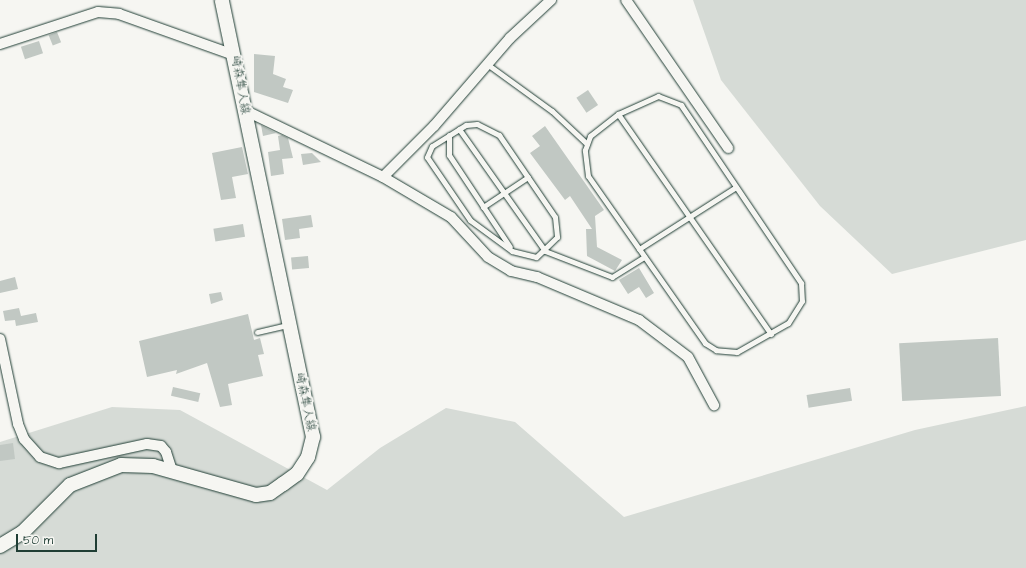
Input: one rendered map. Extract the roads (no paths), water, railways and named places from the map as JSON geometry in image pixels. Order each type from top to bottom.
[{"type":"main road","name":"崎森隼人線","points":[[0,546],[22,533],[61,492],[81,479],[135,463],[256,495],[270,492],[297,474],[308,457],[313,437],[288,325],[222,0]]},
{"type":"street","points":[[383,176],[434,126],[487,64],[551,0]]},
{"type":"street","points":[[626,0],[728,148]]},
{"type":"street","points":[[0,44],[98,12],[118,14],[234,55]]},
{"type":"street","points":[[244,110],[383,176],[451,217],[488,257],[511,271],[537,277],[634,318],[665,338],[688,357],[714,405]]},
{"type":"street","points":[[0,339],[18,424],[24,439],[40,457],[59,463],[147,444],[161,446],[166,452],[172,473]]},
{"type":"lane","points":[[487,64],[552,111],[587,144]]},
{"type":"lane","points":[[648,98],[670,99],[680,105],[801,283],[802,301],[788,323],[737,352],[716,350],[695,331],[588,176],[585,163],[587,144],[597,129],[618,114],[648,98]]},
{"type":"lane","points":[[618,114],[771,334]]},
{"type":"lane","points":[[477,124],[499,135],[555,217],[557,237],[545,251],[529,257],[512,251],[470,220],[432,167],[427,157],[429,150],[449,135],[459,129],[477,124]]},
{"type":"lane","points":[[459,129],[545,251],[612,277],[644,257]]},
{"type":"lane","points":[[449,135],[449,155],[512,251]]},
{"type":"lane","points":[[483,207],[505,194],[528,177]]},
{"type":"lane","points":[[639,249],[736,187]]},
{"type":"lane","points":[[257,332],[288,325]]}]
